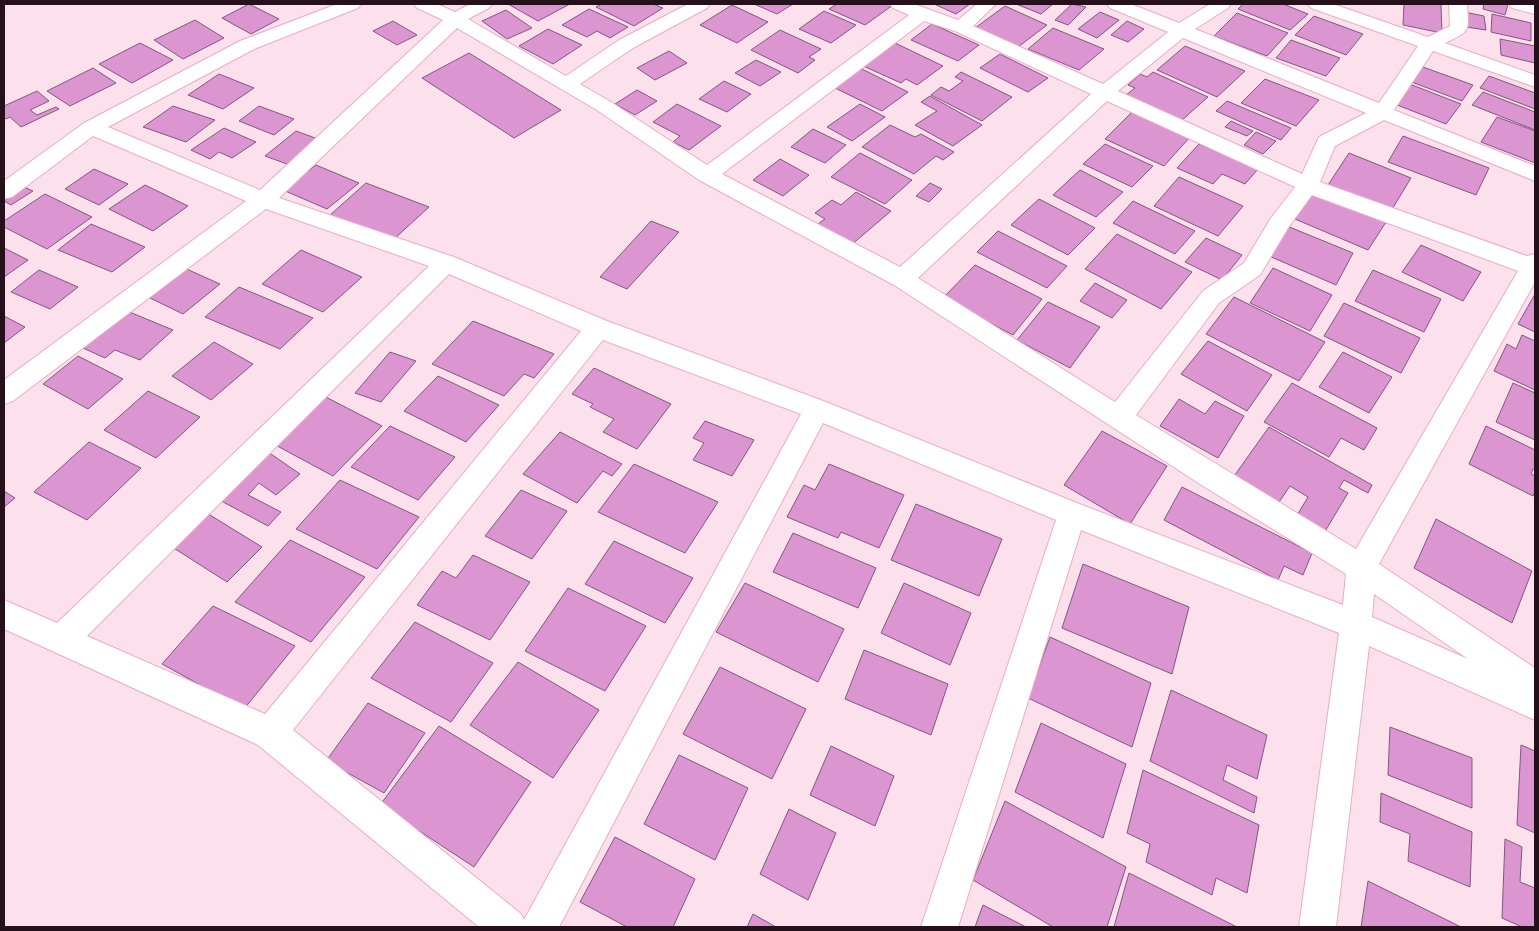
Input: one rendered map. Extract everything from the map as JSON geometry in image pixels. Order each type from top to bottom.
[{"type":"street","points":[[4,192],[91,128],[247,45],[352,4]]},
{"type":"street","points":[[423,4],[454,19],[568,84],[707,175],[902,280],[1119,418],[1361,568],[1535,686]]},
{"type":"street","points":[[4,394],[263,200],[454,19],[483,4]]},
{"type":"street","points":[[568,84],[626,44],[701,4]]},
{"type":"street","points":[[899,4],[961,27],[1308,185],[1534,266],[1361,568],[1356,625],[1317,927]]},
{"type":"street","points":[[961,27],[987,4]]},
{"type":"street","points":[[1116,4],[1535,174]]},
{"type":"street","points":[[902,280],[1105,92],[1181,30],[1222,4]]},
{"type":"street","points":[[1317,4],[1535,81]]},
{"type":"street","points":[[1119,418],[1211,297],[1252,269],[1279,223],[1308,185],[1326,142],[1382,113],[1429,44],[1459,29],[1458,4]]},
{"type":"street","points":[[1518,4],[1535,9]]},
{"type":"street","points":[[707,175],[922,14]]},
{"type":"street","points":[[91,128],[263,200],[446,263],[598,328],[817,409],[1072,514],[1356,625],[1535,704]]},
{"type":"street","points":[[60,640],[446,263]]},
{"type":"street","points":[[270,733],[598,328]]},
{"type":"street","points":[[539,927],[817,409]]},
{"type":"street","points":[[939,927],[1072,514]]},
{"type":"street","points":[[4,614],[270,733],[508,927]]},
{"type":"building","points":[[249,4],[279,19],[251,34],[222,18]]},
{"type":"building","points":[[508,4],[570,4],[538,21]]},
{"type":"building","points":[[602,4],[653,4],[663,8],[634,26],[596,7]]},
{"type":"building","points":[[754,4],[793,4],[777,14]]},
{"type":"building","points":[[837,4],[893,5],[865,25],[829,9]]},
{"type":"building","points":[[934,4],[970,4],[956,14]]},
{"type":"building","points":[[1016,4],[1053,4],[1041,14]]},
{"type":"building","points":[[1072,4],[1086,7],[1068,25],[1055,20]]},
{"type":"building","points":[[1243,4],[1283,4],[1308,14],[1290,30],[1238,9]]},
{"type":"building","points":[[1404,4],[1441,4],[1442,33],[1403,25]]},
{"type":"building","points":[[1484,4],[1508,4],[1505,15],[1483,9]]},
{"type":"building","points":[[732,5],[768,22],[737,43],[700,25]]},
{"type":"building","points":[[1005,6],[1047,25],[1018,47],[975,28]]},
{"type":"building","points":[[589,9],[628,27],[610,38],[597,31],[587,37],[562,25]]},
{"type":"building","points":[[506,10],[532,28],[507,39],[482,21]]},
{"type":"building","points":[[824,11],[856,25],[831,43],[799,29]]},
{"type":"building","points":[[1100,12],[1119,20],[1097,38],[1078,29]]},
{"type":"building","points":[[1464,12],[1484,16],[1486,30],[1466,27]]},
{"type":"building","points":[[1237,13],[1288,33],[1267,56],[1214,36]]},
{"type":"building","points":[[1492,14],[1531,23],[1531,41],[1491,32]]},
{"type":"building","points":[[1314,16],[1363,34],[1346,55],[1295,35]]},
{"type":"building","points":[[195,20],[224,38],[183,59],[154,40]]},
{"type":"building","points":[[393,21],[417,35],[397,45],[373,31]]},
{"type":"building","points":[[1127,21],[1144,29],[1128,42],[1111,35]]},
{"type":"building","points":[[932,24],[979,45],[958,61],[911,40]]},
{"type":"building","points":[[1053,28],[1104,49],[1079,70],[1028,49]]},
{"type":"building","points":[[548,29],[582,45],[553,64],[519,46]]},
{"type":"building","points":[[780,30],[821,49],[809,57],[815,60],[798,73],[751,50]]},
{"type":"building","points":[[1500,39],[1535,46],[1535,63],[1501,55]]},
{"type":"building","points":[[1291,40],[1340,58],[1326,76],[1276,58]]},
{"type":"building","points":[[893,42],[943,66],[917,85],[906,79],[901,83],[861,65]]},
{"type":"building","points":[[140,43],[173,60],[132,83],[99,64]]},
{"type":"building","points":[[1185,46],[1245,71],[1217,97],[1157,70]]},
{"type":"building","points":[[669,51],[687,63],[655,80],[637,68]]},
{"type":"building","points":[[469,53],[561,110],[514,138],[422,78]]},
{"type":"building","points":[[1000,54],[1048,78],[1028,92],[980,68]]},
{"type":"building","points":[[756,60],[781,72],[760,86],[735,73]]},
{"type":"building","points":[[1420,66],[1473,85],[1462,101],[1409,81]]},
{"type":"building","points":[[93,68],[116,83],[70,106],[47,91]]},
{"type":"building","points":[[860,68],[908,92],[882,111],[833,87]]},
{"type":"building","points":[[961,72],[1012,97],[982,121],[931,95],[941,87],[949,91],[963,81],[955,77]]},
{"type":"building","points":[[1153,72],[1208,97],[1181,121],[1126,95],[1135,88],[1128,85],[1140,74],[1147,77]]},
{"type":"building","points":[[219,74],[254,88],[223,109],[188,95]]},
{"type":"building","points":[[1489,76],[1535,93],[1535,109],[1480,88]]},
{"type":"building","points":[[1265,79],[1319,100],[1296,126],[1241,103]]},
{"type":"building","points":[[724,81],[751,94],[727,112],[699,99]]},
{"type":"building","points":[[1407,83],[1461,104],[1446,124],[1392,103]]},
{"type":"building","points":[[637,90],[657,101],[635,115],[615,104]]},
{"type":"building","points":[[37,91],[49,101],[30,110],[37,115],[56,107],[59,109],[21,127],[10,117],[6,119],[4,117],[4,106]]},
{"type":"building","points":[[1483,92],[1535,112],[1535,130],[1472,105]]},
{"type":"building","points":[[930,96],[982,125],[953,146],[915,125],[937,111],[921,102]]},
{"type":"building","points":[[1227,101],[1291,128],[1281,140],[1216,111]]},
{"type":"building","points":[[677,104],[721,126],[689,150],[673,142],[680,136],[653,122]]},
{"type":"building","points":[[860,104],[885,117],[852,141],[827,127]]},
{"type":"building","points":[[173,106],[215,120],[186,142],[143,127]]},
{"type":"building","points":[[259,106],[294,119],[274,135],[239,121]]},
{"type":"building","points":[[1132,112],[1190,137],[1164,166],[1105,139]]},
{"type":"building","points":[[1497,117],[1535,131],[1535,163],[1481,142]]},
{"type":"building","points":[[1231,121],[1253,131],[1247,136],[1225,127]]},
{"type":"building","points":[[890,125],[915,137],[921,134],[954,152],[943,160],[936,156],[914,174],[862,147]]},
{"type":"building","points":[[224,128],[256,142],[232,158],[219,152],[210,159],[191,150]]},
{"type":"building","points":[[813,129],[846,145],[825,163],[791,147]]},
{"type":"building","points":[[296,131],[318,139],[287,164],[265,156]]},
{"type":"building","points":[[1256,132],[1276,141],[1263,154],[1244,145]]},
{"type":"building","points":[[1403,136],[1489,168],[1476,195],[1388,162]]},
{"type":"building","points":[[1105,144],[1153,166],[1132,187],[1083,164]]},
{"type":"building","points":[[1199,144],[1258,169],[1245,184],[1222,174],[1213,184],[1177,168]]},
{"type":"building","points":[[860,153],[912,180],[885,204],[831,177]]},
{"type":"building","points":[[1349,153],[1411,178],[1391,211],[1328,185]]},
{"type":"building","points":[[780,159],[809,175],[783,196],[753,180]]},
{"type":"building","points":[[316,165],[359,183],[327,209],[283,190]]},
{"type":"building","points":[[94,169],[128,184],[99,205],[65,189]]},
{"type":"building","points":[[1080,170],[1123,192],[1096,217],[1053,195]]},
{"type":"building","points":[[1179,177],[1243,206],[1218,236],[1154,206]]},
{"type":"building","points":[[366,183],[429,207],[393,240],[330,215]]},
{"type":"building","points":[[930,183],[942,189],[929,202],[916,196]]},
{"type":"building","points":[[145,185],[188,206],[153,231],[109,209]]},
{"type":"building","points":[[24,187],[33,191],[11,205],[4,201]]},
{"type":"building","points":[[1315,191],[1386,222],[1368,250],[1295,219]]},
{"type":"building","points":[[856,192],[891,211],[850,246],[815,226],[825,219],[815,213],[832,200],[841,205]]},
{"type":"building","points":[[45,194],[92,217],[47,249],[4,227],[4,221]]},
{"type":"building","points":[[1039,199],[1095,228],[1068,255],[1011,225]]},
{"type":"building","points":[[1133,201],[1195,231],[1175,254],[1113,223]]},
{"type":"building","points":[[651,221],[679,232],[627,289],[600,277]]},
{"type":"building","points":[[91,224],[145,247],[112,272],[58,250]]},
{"type":"building","points":[[1287,226],[1353,253],[1336,285],[1269,256]]},
{"type":"building","points":[[998,231],[1067,266],[1047,288],[977,252]]},
{"type":"building","points":[[1117,234],[1192,272],[1161,309],[1085,269]]},
{"type":"building","points":[[1206,238],[1242,255],[1222,280],[1185,262]]},
{"type":"building","points":[[1421,245],[1481,272],[1463,301],[1402,272]]},
{"type":"building","points":[[4,248],[28,260],[4,277]]},
{"type":"building","points":[[301,250],[362,277],[323,312],[262,284]]},
{"type":"building","points":[[975,265],[1042,299],[1013,335],[943,298]]},
{"type":"building","points":[[182,267],[220,284],[183,314],[146,296]]},
{"type":"building","points":[[1273,268],[1332,295],[1310,331],[1250,303]]},
{"type":"building","points":[[39,270],[78,287],[50,309],[11,292]]},
{"type":"building","points":[[1373,270],[1441,299],[1424,332],[1355,301]]},
{"type":"building","points":[[1095,283],[1127,300],[1112,318],[1080,301]]},
{"type":"building","points":[[239,287],[313,318],[280,349],[205,317]]},
{"type":"building","points":[[1535,294],[1535,332],[1518,324]]},
{"type":"building","points":[[1234,297],[1325,342],[1299,381],[1206,334]]},
{"type":"building","points":[[1048,302],[1100,327],[1070,368],[1017,340]]},
{"type":"building","points":[[1344,303],[1420,338],[1401,373],[1324,336]]},
{"type":"building","points":[[127,311],[173,330],[140,360],[115,350],[105,358],[83,348]]},
{"type":"building","points":[[4,316],[25,327],[4,343]]},
{"type":"building","points":[[473,321],[554,354],[534,378],[524,374],[504,396],[432,364]]},
{"type":"building","points":[[1522,335],[1535,341],[1535,390],[1494,371],[1507,344],[1516,349]]},
{"type":"building","points":[[1208,341],[1272,375],[1247,411],[1181,374]]},
{"type":"building","points":[[214,342],[253,364],[211,400],[172,376]]},
{"type":"building","points":[[390,352],[416,361],[381,402],[355,393]]},
{"type":"building","points":[[1343,352],[1392,377],[1369,413],[1319,387]]},
{"type":"building","points":[[78,356],[123,379],[88,409],[43,384]]},
{"type":"building","points":[[594,368],[671,404],[637,449],[603,432],[614,419],[590,407],[593,404],[572,394]]},
{"type":"building","points":[[438,376],[499,405],[466,442],[404,411]]},
{"type":"building","points":[[1292,383],[1377,428],[1364,450],[1341,438],[1329,457],[1264,422]]},
{"type":"building","points":[[1513,383],[1535,393],[1535,440],[1496,422]]},
{"type":"building","points":[[148,391],[200,417],[156,458],[104,430]]},
{"type":"building","points":[[318,393],[382,426],[333,476],[268,441]]},
{"type":"building","points":[[1179,399],[1205,414],[1215,401],[1244,416],[1218,458],[1160,426]]},
{"type":"building","points":[[705,421],[754,440],[732,476],[693,460],[704,443],[693,438]]},
{"type":"building","points":[[390,426],[455,457],[418,500],[351,467]]},
{"type":"building","points":[[1486,426],[1535,450],[1535,470],[1533,469],[1531,474],[1535,476],[1533,496],[1469,464]]},
{"type":"building","points":[[1269,427],[1372,485],[1368,493],[1344,480],[1339,488],[1348,493],[1324,533],[1296,517],[1308,497],[1290,486],[1277,505],[1232,479]]},
{"type":"building","points":[[1102,431],[1167,466],[1130,524],[1064,485]]},
{"type":"building","points":[[560,432],[622,464],[612,476],[603,471],[577,503],[523,474]]},
{"type":"building","points":[[89,442],[141,468],[87,520],[34,492]]},
{"type":"building","points":[[268,452],[300,474],[276,495],[259,483],[248,495],[281,512],[268,526],[212,496]]},
{"type":"building","points":[[634,464],[718,502],[685,553],[598,512]]},
{"type":"building","points":[[829,464],[904,495],[879,548],[841,532],[838,538],[787,517],[804,485],[815,490]]},
{"type":"building","points":[[340,480],[419,517],[377,569],[296,529]]},
{"type":"building","points":[[1182,487],[1312,553],[1303,575],[1284,566],[1278,580],[1164,520]]},
{"type":"building","points":[[521,490],[567,511],[532,559],[485,536]]},
{"type":"building","points":[[4,491],[15,498],[4,507]]},
{"type":"building","points":[[916,504],[1002,539],[979,596],[891,560]]},
{"type":"building","points":[[205,512],[262,547],[227,582],[169,545]]},
{"type":"building","points":[[1436,519],[1532,571],[1512,623],[1414,568]]},
{"type":"building","points":[[793,533],[876,568],[858,608],[773,572]]},
{"type":"building","points":[[290,540],[365,577],[311,642],[235,602]]},
{"type":"building","points":[[614,541],[693,578],[665,623],[585,584]]},
{"type":"building","points":[[473,555],[530,582],[490,640],[417,605],[442,571],[456,578]]},
{"type":"building","points":[[1083,564],[1189,607],[1172,674],[1062,628]]},
{"type":"building","points":[[745,583],[844,629],[818,682],[716,632]]},
{"type":"building","points":[[904,583],[971,613],[950,665],[881,633]]},
{"type":"building","points":[[568,588],[646,626],[605,691],[525,651]]},
{"type":"building","points":[[213,606],[295,646],[244,709],[162,664]]},
{"type":"building","points":[[415,622],[493,663],[451,722],[371,678]]},
{"type":"building","points":[[1050,637],[1151,683],[1132,747],[1028,698]]},
{"type":"building","points":[[864,650],[948,684],[931,735],[845,699]]},
{"type":"building","points":[[518,662],[599,710],[553,778],[470,725]]},
{"type":"building","points":[[720,667],[806,709],[772,779],[683,734]]},
{"type":"building","points":[[1171,690],[1267,735],[1257,779],[1227,765],[1223,780],[1257,797],[1254,813],[1150,761]]},
{"type":"building","points":[[368,703],[425,733],[384,793],[326,761]]},
{"type":"building","points":[[1041,723],[1126,764],[1103,838],[1015,792]]},
{"type":"building","points":[[439,726],[531,782],[474,867],[380,805]]},
{"type":"building","points":[[1390,727],[1472,758],[1472,808],[1388,775]]},
{"type":"building","points":[[1521,745],[1535,751],[1535,833],[1517,825]]},
{"type":"building","points":[[831,746],[894,776],[875,826],[810,795]]},
{"type":"building","points":[[679,755],[748,788],[715,860],[644,824]]},
{"type":"building","points":[[1143,770],[1259,825],[1247,893],[1216,878],[1212,895],[1146,862],[1150,844],[1127,833]]},
{"type":"building","points":[[1381,793],[1472,832],[1470,887],[1408,861],[1410,834],[1380,822]]},
{"type":"building","points":[[1005,801],[1126,867],[1107,927],[1053,927],[973,880]]},
{"type":"building","points":[[789,809],[836,833],[808,900],[760,874]]},
{"type":"building","points":[[615,837],[695,879],[673,927],[627,927],[580,902]]},
{"type":"building","points":[[1505,839],[1522,847],[1520,882],[1535,888],[1535,927],[1522,927],[1502,918]]},
{"type":"building","points":[[1129,873],[1237,927],[1114,927]]},
{"type":"building","points":[[1368,881],[1461,927],[1361,927]]},
{"type":"building","points":[[983,905],[1026,927],[975,927]]},
{"type":"building","points":[[753,914],[776,927],[747,927]]}]
